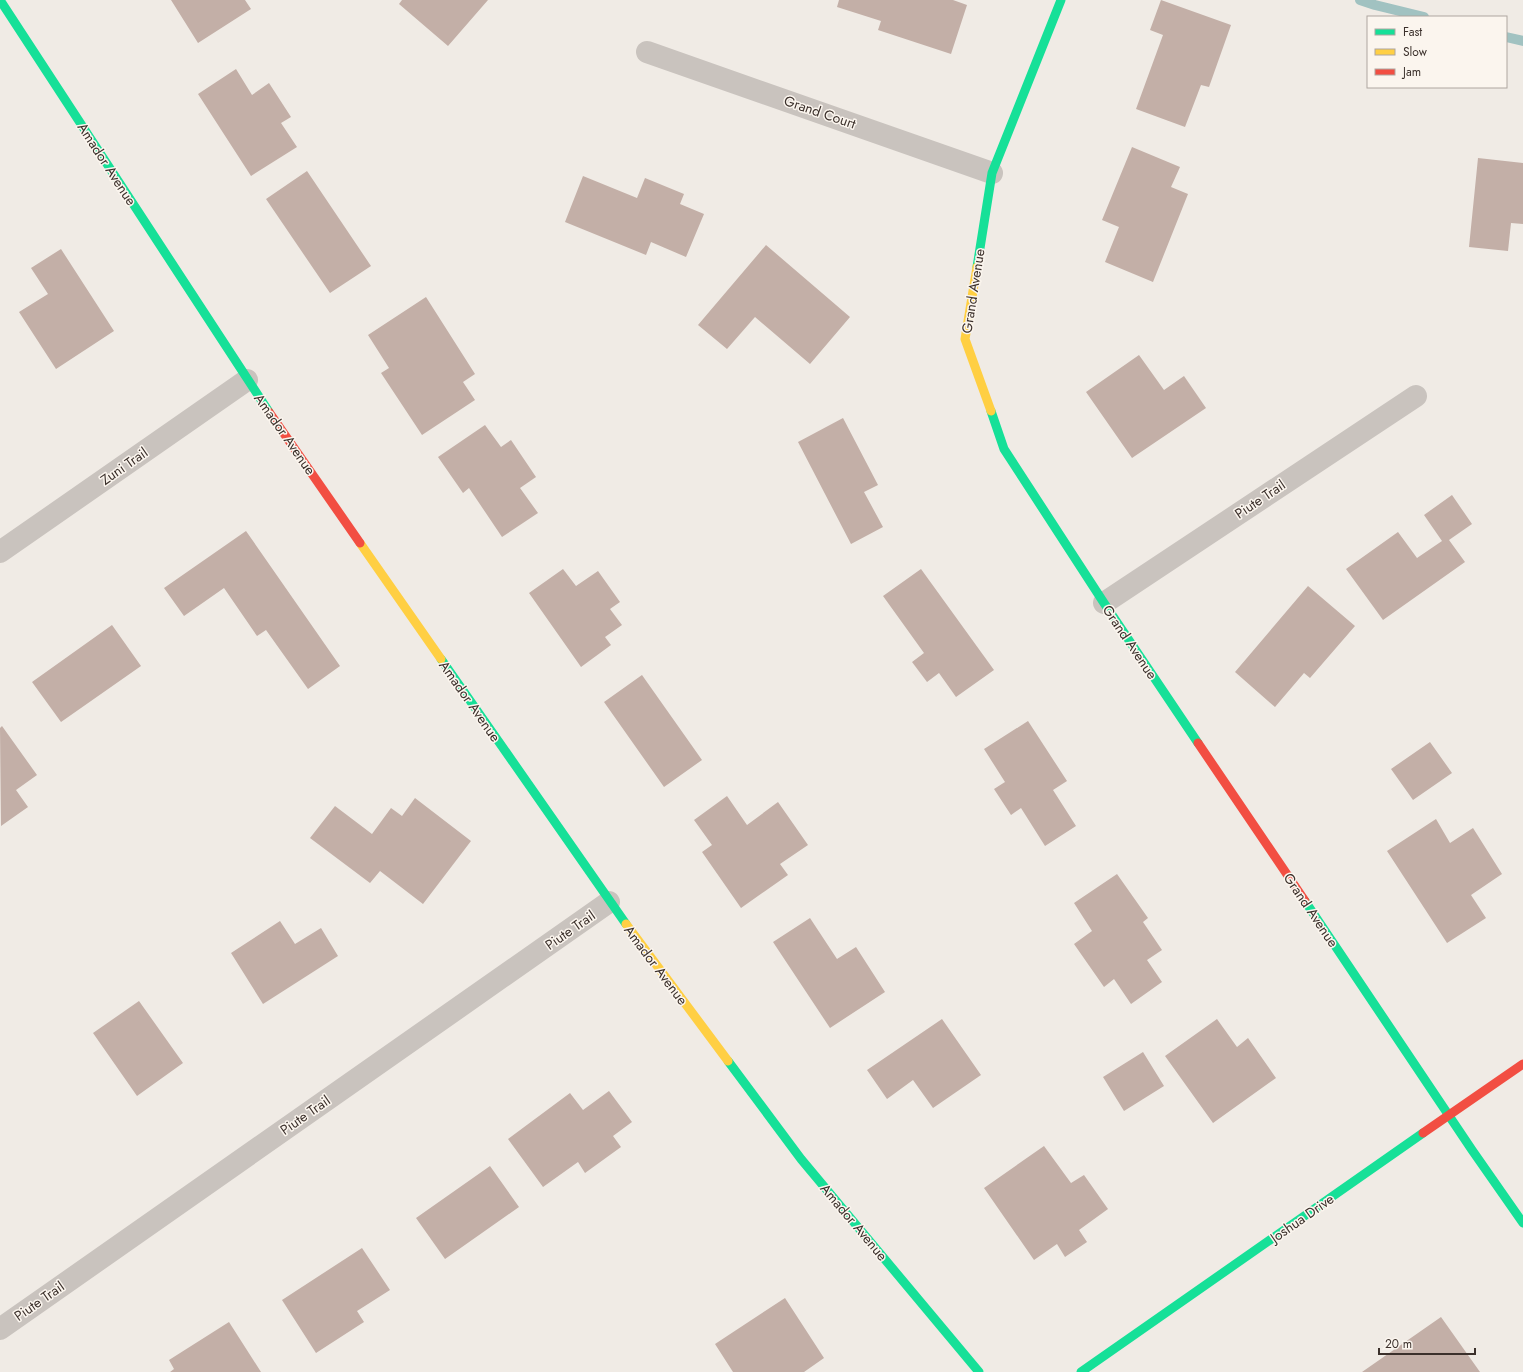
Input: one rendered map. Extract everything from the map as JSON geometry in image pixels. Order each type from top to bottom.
[{"type":"street","name":"Amador Avenue","points":[[0,0],[247,380],[609,902],[801,1159],[979,1372]]},
{"type":"street","name":"Grand Avenue","points":[[1061,0],[992,173],[965,339],[1004,449],[1104,603],[1449,1116],[1523,1223]]},
{"type":"street","name":"Grand Court","points":[[647,52],[992,173]]},
{"type":"street","name":"Zuni Trail","points":[[0,552],[247,380]]},
{"type":"street","name":"Piute Trail","points":[[1104,603],[1416,396]]},
{"type":"street","name":"Piute Trail","points":[[0,1329],[609,902]]},
{"type":"street","name":"Joshua Drive","points":[[1081,1372],[1523,1064]]},
{"type":"building","points":[[171,0],[245,0],[251,9],[198,43]]},
{"type":"building","points":[[402,0],[488,0],[448,46],[399,4]]},
{"type":"building","points":[[839,0],[953,0],[967,5],[951,54],[878,30],[881,21],[837,7]]},
{"type":"building","points":[[1161,0],[1231,25],[1209,87],[1201,85],[1185,127],[1136,109],[1163,35],[1150,30]]},
{"type":"building","points":[[236,69],[252,95],[269,83],[291,117],[281,123],[297,147],[251,176],[198,94]]},
{"type":"building","points":[[1132,147],[1180,167],[1171,187],[1188,194],[1153,282],[1105,262],[1119,227],[1102,220]]},
{"type":"building","points":[[1478,158],[1523,163],[1523,224],[1511,223],[1508,251],[1469,247]]},
{"type":"building","points":[[307,171],[371,266],[330,293],[266,199]]},
{"type":"building","points":[[583,176],[637,198],[645,178],[684,194],[680,204],[704,214],[686,257],[651,242],[646,255],[565,222]]},
{"type":"building","points":[[766,245],[850,317],[810,364],[755,317],[727,349],[698,325]]},
{"type":"building","points":[[61,249],[114,331],[56,369],[19,312],[48,294],[31,268]]},
{"type":"building","points":[[426,297],[475,374],[463,382],[475,400],[422,435],[381,373],[389,368],[368,335]]},
{"type":"building","points":[[1139,355],[1164,390],[1184,376],[1206,408],[1132,458],[1086,392]]},
{"type":"building","points":[[843,418],[878,485],[864,492],[883,527],[851,544],[798,442]]},
{"type":"building","points":[[485,425],[501,447],[511,440],[536,477],[520,488],[538,513],[502,537],[469,488],[463,493],[438,457]]},
{"type":"building","points":[[1452,495],[1472,524],[1449,540],[1465,562],[1383,620],[1346,569],[1398,532],[1417,558],[1442,541],[1424,515]]},
{"type":"building","points":[[246,531],[340,666],[308,689],[266,630],[257,636],[224,588],[184,616],[164,588]]},
{"type":"building","points":[[563,569],[576,586],[598,571],[620,602],[610,609],[622,625],[605,637],[611,645],[581,667],[529,593]]},
{"type":"building","points":[[921,569],[994,670],[956,697],[939,673],[927,682],[912,662],[924,653],[883,596]]},
{"type":"building","points":[[1308,586],[1355,626],[1310,678],[1304,673],[1275,707],[1235,672]]},
{"type":"building","points":[[112,625],[141,666],[61,722],[32,682]]},
{"type":"building","points":[[642,675],[702,760],[664,787],[604,702]]},
{"type":"building","points":[[1028,721],[1067,781],[1053,790],[1076,826],[1045,846],[1021,808],[1011,815],[994,789],[1005,782],[984,749]]},
{"type":"building","points":[[2,726],[37,775],[16,790],[28,807],[1,826],[0,728]]},
{"type":"building","points":[[1430,742],[1452,773],[1413,800],[1391,769]]},
{"type":"building","points":[[727,796],[747,825],[778,802],[808,845],[780,864],[788,875],[741,908],[702,852],[712,845],[694,820]]},
{"type":"building","points":[[415,798],[471,841],[423,904],[380,871],[370,883],[310,838],[335,806],[372,834],[391,808],[402,816]]},
{"type":"building","points":[[1436,819],[1450,843],[1473,828],[1502,874],[1471,895],[1486,918],[1447,943],[1387,851]]},
{"type":"building","points":[[1117,874],[1148,918],[1143,922],[1162,950],[1147,960],[1162,982],[1131,1004],[1114,979],[1104,987],[1074,944],[1092,931],[1074,903]]},
{"type":"building","points":[[810,918],[837,959],[856,947],[885,992],[830,1028],[773,942]]},
{"type":"building","points":[[280,921],[295,944],[321,928],[338,956],[263,1004],[231,953]]},
{"type":"building","points":[[139,1001],[183,1063],[137,1096],[93,1033]]},
{"type":"building","points":[[942,1019],[981,1075],[933,1108],[913,1080],[887,1099],[867,1070]]},
{"type":"building","points":[[1217,1019],[1237,1047],[1248,1038],[1276,1078],[1213,1123],[1165,1056]]},
{"type":"building","points":[[1143,1052],[1164,1086],[1124,1111],[1103,1077]]},
{"type":"building","points":[[609,1091],[632,1122],[613,1136],[621,1147],[585,1173],[578,1162],[543,1187],[508,1139],[570,1093],[583,1110]]},
{"type":"building","points":[[1044,1146],[1071,1183],[1084,1175],[1108,1209],[1079,1230],[1087,1242],[1065,1257],[1057,1244],[1034,1260],[984,1188]]},
{"type":"building","points":[[490,1166],[519,1207],[445,1259],[416,1218]]},
{"type":"building","points":[[362,1248],[390,1290],[357,1311],[364,1322],[316,1353],[282,1300]]},
{"type":"building","points":[[785,1298],[824,1358],[804,1372],[733,1372],[715,1344]]},
{"type":"building","points":[[1441,1317],[1480,1372],[1362,1372]]},
{"type":"building","points":[[229,1322],[261,1372],[170,1372],[174,1369],[169,1360]]},
{"type":"waterway","points":[[1360,0],[1420,16]]},
{"type":"waterway","points":[[1507,37],[1523,41]]},
{"type":"traffic: fast","points":[[0,0],[269,412]]},
{"type":"traffic: fast","points":[[977,267],[992,173],[1061,0]]},
{"type":"traffic: fast","points":[[991,411],[1004,449],[1104,603],[1198,743]]},
{"type":"traffic: fast","points":[[441,659],[626,924]]},
{"type":"traffic: fast","points":[[1305,901],[1472,1150],[1523,1223]]},
{"type":"traffic: fast","points":[[728,1061],[801,1159],[979,1372]]},
{"type":"traffic: fast","points":[[1081,1372],[1423,1133]]},
{"type":"traffic: slow","points":[[977,267],[965,339],[991,411]]},
{"type":"traffic: slow","points":[[360,543],[441,659]]},
{"type":"traffic: slow","points":[[626,924],[728,1061]]},
{"type":"traffic: jam","points":[[269,412],[360,543]]},
{"type":"traffic: jam","points":[[1198,743],[1305,901]]},
{"type":"traffic: jam","points":[[1423,1133],[1523,1064]]}]
